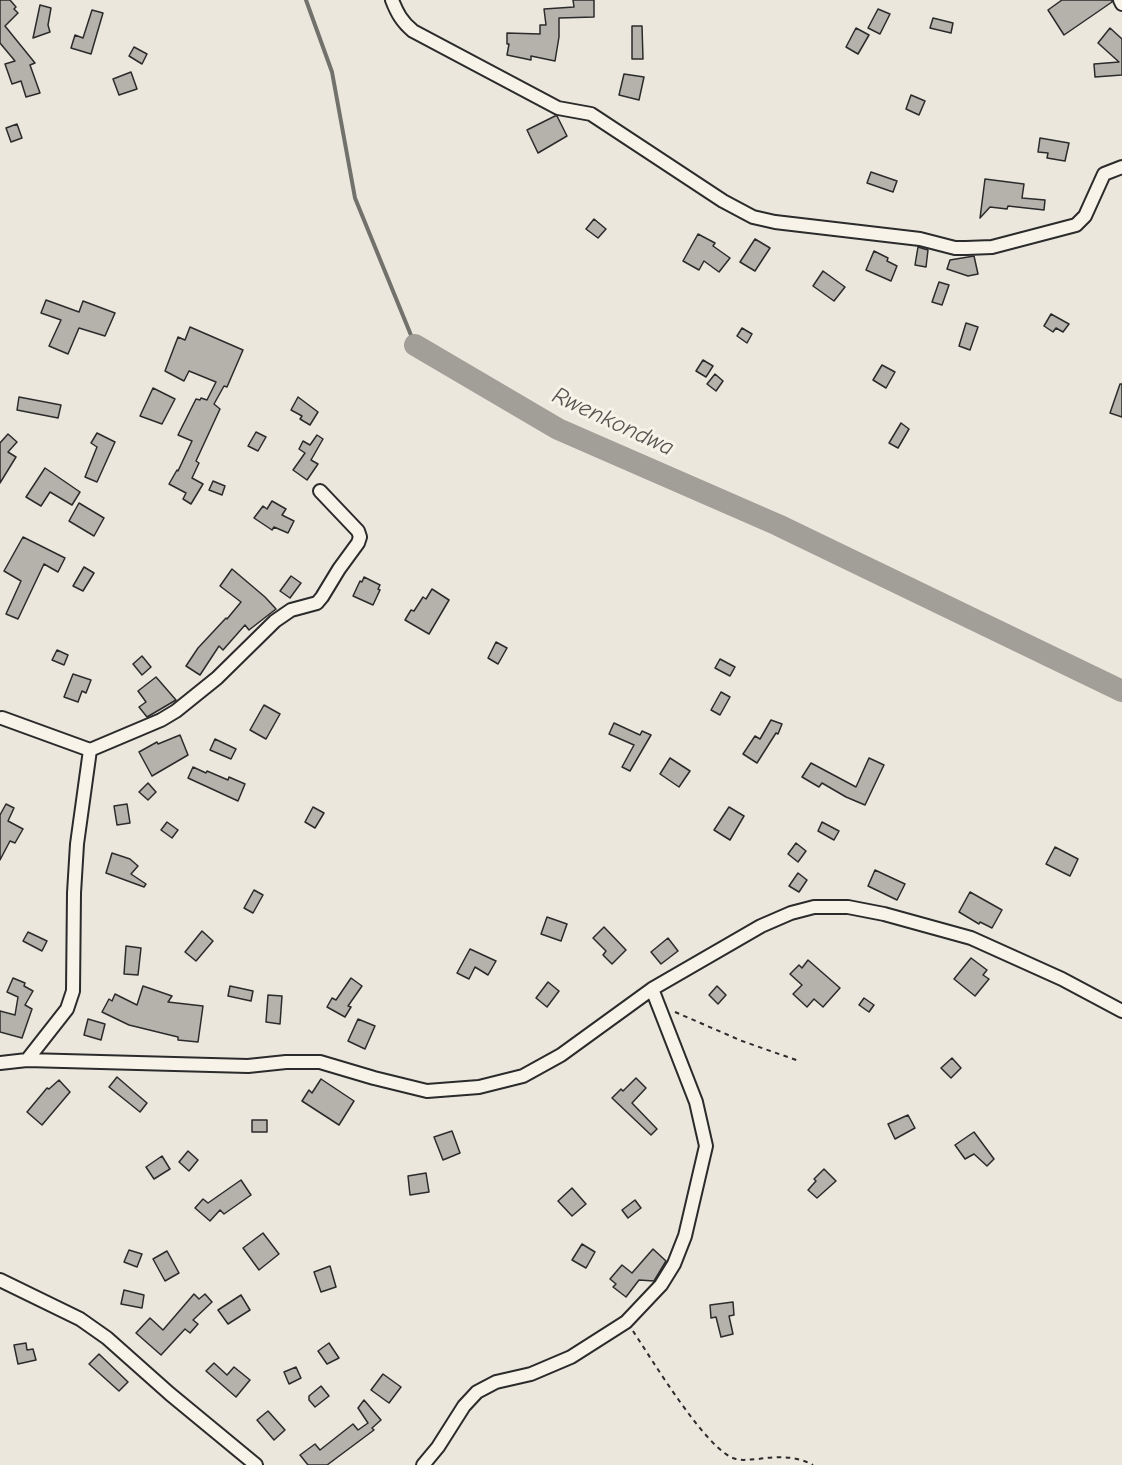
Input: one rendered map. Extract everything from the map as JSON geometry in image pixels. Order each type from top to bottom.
[{"type":"street","points":[[392,0],[404,24],[413,31],[558,108],[591,114],[723,201],[753,217],[775,222],[920,239],[955,248],[992,247],[1076,225],[1085,216],[1104,174],[1122,167]]},
{"type":"street","points":[[1120,0],[1122,4]]},
{"type":"street","points":[[2,718],[90,750],[161,720],[176,711],[217,678],[275,621],[291,610],[310,606],[322,597],[339,568],[358,543],[360,537],[358,531],[320,491]]},
{"type":"street","points":[[27,1060],[67,1009],[73,991],[76,864],[90,750]]},
{"type":"street","points":[[0,1063],[27,1060],[248,1066],[285,1062],[320,1062],[374,1078],[427,1090],[479,1087],[523,1076],[561,1055],[652,989],[761,926],[791,912],[814,908],[848,907],[884,914],[971,938],[1062,979],[1122,1011]]},
{"type":"street","points":[[423,1465],[438,1447],[464,1406],[477,1392],[496,1382],[531,1374],[571,1358],[626,1322],[661,1285],[674,1264],[685,1236],[706,1146],[696,1102],[652,989]]},
{"type":"street","points":[[0,1280],[80,1319],[108,1338],[153,1380],[256,1465]]},
{"type":"path","points":[[659,1005],[742,1041],[798,1061]]},
{"type":"path","points":[[626,1322],[696,1422],[724,1454],[744,1461],[791,1458],[813,1465]]},
{"type":"building","points":[[0,0],[10,0],[16,7],[14,9],[18,13],[5,26],[35,63],[30,65],[40,93],[26,97],[21,81],[12,84],[5,64],[15,61],[0,43]]},
{"type":"building","points":[[573,0],[594,0],[594,17],[559,18],[555,61],[531,56],[531,60],[507,55],[509,44],[507,44],[507,33],[540,34],[540,25],[546,25],[544,9],[574,7]]},
{"type":"building","points":[[1062,0],[1112,0],[1112,2],[1064,35],[1048,10]]},
{"type":"building","points":[[40,5],[51,8],[48,25],[50,32],[33,38]]},
{"type":"building","points":[[878,9],[890,14],[880,34],[868,28]]},
{"type":"building","points":[[92,10],[103,13],[91,54],[71,48],[75,35],[83,38]]},
{"type":"building","points":[[933,18],[953,23],[951,33],[930,28]]},
{"type":"building","points":[[632,26],[642,26],[643,59],[632,59]]},
{"type":"building","points":[[856,28],[869,35],[858,54],[846,47]]},
{"type":"building","points":[[1110,28],[1122,39],[1122,75],[1095,77],[1094,64],[1119,62],[1098,43]]},
{"type":"building","points":[[134,47],[147,54],[142,64],[129,56]]},
{"type":"building","points":[[131,72],[137,89],[119,95],[113,79]]},
{"type":"building","points":[[624,74],[644,77],[639,100],[619,95]]},
{"type":"building","points":[[911,95],[925,101],[919,115],[906,109]]},
{"type":"building","points":[[555,116],[567,136],[538,153],[527,130]]},
{"type":"building","points":[[17,124],[22,138],[11,142],[6,128]]},
{"type":"building","points":[[1040,138],[1069,143],[1065,161],[1047,158],[1048,153],[1038,152]]},
{"type":"building","points":[[871,172],[897,181],[893,192],[867,183]]},
{"type":"building","points":[[985,179],[1024,184],[1022,198],[1045,200],[1044,210],[1008,206],[1007,209],[990,207],[980,218]]},
{"type":"building","points":[[594,219],[606,229],[598,238],[586,229]]},
{"type":"building","points":[[698,234],[715,243],[713,246],[730,258],[719,272],[704,261],[699,270],[683,261]]},
{"type":"building","points":[[755,239],[770,248],[755,271],[740,262]]},
{"type":"building","points":[[918,247],[928,250],[926,267],[915,265]]},
{"type":"building","points":[[874,251],[897,266],[891,281],[866,270]]},
{"type":"building","points":[[974,256],[978,274],[968,276],[947,269],[950,260]]},
{"type":"building","points":[[823,271],[845,287],[834,301],[813,286]]},
{"type":"building","points":[[939,282],[949,285],[942,305],[932,302]]},
{"type":"building","points":[[46,300],[79,312],[83,301],[115,313],[105,336],[79,328],[68,354],[49,346],[61,320],[41,313]]},
{"type":"building","points":[[1051,314],[1069,324],[1063,332],[1056,328],[1053,332],[1044,326]]},
{"type":"building","points":[[966,323],[978,327],[970,350],[959,346]]},
{"type":"building","points":[[190,327],[243,350],[227,387],[224,386],[214,404],[220,409],[196,461],[199,463],[192,478],[203,484],[191,504],[183,499],[186,493],[169,484],[178,471],[192,441],[178,435],[196,399],[207,400],[216,382],[189,371],[184,381],[165,371],[178,337],[185,340]]},
{"type":"building","points":[[742,328],[752,334],[747,343],[737,336]]},
{"type":"building","points":[[703,360],[713,366],[706,377],[696,371]]},
{"type":"building","points":[[882,365],[895,372],[886,388],[873,380]]},
{"type":"building","points":[[715,374],[723,381],[716,391],[707,384]]},
{"type":"building","points":[[1120,384],[1122,384],[1122,417],[1110,413]]},
{"type":"building","points":[[153,388],[175,399],[162,424],[140,416]]},
{"type":"building","points":[[19,397],[61,405],[58,418],[17,410]]},
{"type":"building","points":[[298,397],[318,412],[310,425],[300,419],[302,416],[291,410]]},
{"type":"building","points":[[901,423],[909,429],[898,448],[889,443]]},
{"type":"building","points":[[256,432],[266,437],[258,451],[248,446]]},
{"type":"building","points":[[97,433],[115,442],[97,482],[85,477],[97,447],[91,443]]},
{"type":"building","points":[[8,434],[17,442],[8,452],[16,457],[0,483],[0,443]]},
{"type":"building","points":[[317,435],[323,439],[311,460],[318,464],[307,480],[293,470],[305,453],[299,449],[303,441],[310,445]]},
{"type":"building","points":[[45,468],[80,492],[72,505],[50,492],[41,506],[26,497]]},
{"type":"building","points":[[213,481],[225,486],[222,495],[209,490]]},
{"type":"building","points":[[272,501],[286,509],[282,515],[294,521],[288,533],[274,527],[272,530],[254,518],[263,506],[267,509]]},
{"type":"building","points":[[79,503],[104,518],[94,536],[69,521]]},
{"type":"building","points":[[23,537],[65,558],[58,572],[44,564],[18,619],[6,614],[21,581],[4,571]]},
{"type":"building","points":[[84,567],[94,573],[83,591],[73,586]]},
{"type":"building","points":[[232,569],[276,609],[249,630],[245,625],[223,650],[219,646],[200,675],[186,666],[198,648],[241,602],[220,586]]},
{"type":"building","points":[[291,576],[301,583],[290,598],[280,591]]},
{"type":"building","points":[[364,577],[380,585],[373,605],[353,596]]},
{"type":"building","points":[[432,589],[449,600],[429,634],[405,620],[423,597],[426,599]]},
{"type":"building","points":[[496,642],[507,648],[498,664],[488,658]]},
{"type":"building","points":[[57,650],[68,655],[64,665],[52,660]]},
{"type":"building","points":[[142,656],[151,667],[142,675],[133,664]]},
{"type":"building","points":[[720,659],[735,667],[730,676],[715,668]]},
{"type":"building","points":[[73,674],[91,680],[86,693],[82,691],[78,702],[64,697]]},
{"type":"building","points":[[156,677],[176,700],[147,717],[139,707],[146,702],[138,691]]},
{"type":"building","points":[[721,692],[730,697],[720,715],[711,710]]},
{"type":"building","points":[[264,705],[280,714],[266,739],[250,730]]},
{"type":"building","points":[[771,720],[782,724],[778,734],[776,733],[757,763],[743,754],[755,736],[760,739]]},
{"type":"building","points":[[614,723],[640,735],[642,731],[651,735],[630,771],[622,767],[634,745],[609,734]]},
{"type":"building","points":[[180,735],[188,755],[152,776],[139,752],[157,742],[158,744]]},
{"type":"building","points":[[215,739],[236,749],[231,759],[210,750]]},
{"type":"building","points":[[670,758],[690,771],[679,787],[660,774]]},
{"type":"building","points":[[869,758],[884,765],[865,805],[822,783],[819,787],[802,777],[811,763],[856,787]]},
{"type":"building","points":[[193,767],[245,784],[238,801],[188,778]]},
{"type":"building","points":[[148,783],[156,792],[148,800],[139,792]]},
{"type":"building","points":[[6,804],[14,808],[8,821],[23,829],[15,843],[10,841],[0,860],[0,815]]},
{"type":"building","points":[[127,804],[130,823],[117,825],[114,806]]},
{"type":"building","points":[[313,807],[324,813],[315,828],[305,822]]},
{"type":"building","points":[[729,807],[744,816],[730,840],[714,830]]},
{"type":"building","points":[[167,822],[178,830],[172,838],[161,830]]},
{"type":"building","points":[[822,822],[839,831],[834,840],[818,831]]},
{"type":"building","points":[[796,843],[806,851],[798,862],[788,854]]},
{"type":"building","points":[[1055,847],[1078,859],[1070,876],[1046,864]]},
{"type":"building","points":[[112,853],[130,859],[138,866],[131,874],[146,884],[144,887],[106,873]]},
{"type":"building","points":[[875,870],[905,884],[897,900],[868,886]]},
{"type":"building","points":[[798,873],[807,880],[799,892],[789,886]]},
{"type":"building","points":[[254,890],[263,895],[253,913],[244,908]]},
{"type":"building","points":[[970,892],[1002,910],[992,928],[980,922],[979,924],[959,912]]},
{"type":"building","points":[[547,917],[567,924],[561,941],[541,934]]},
{"type":"building","points":[[604,927],[626,950],[612,964],[603,955],[606,951],[593,938]]},
{"type":"building","points":[[202,931],[213,941],[196,961],[185,952]]},
{"type":"building","points":[[28,932],[47,941],[42,951],[23,941]]},
{"type":"building","points":[[668,938],[678,951],[661,964],[651,952]]},
{"type":"building","points":[[126,946],[141,948],[138,975],[124,974]]},
{"type":"building","points":[[470,949],[496,961],[488,975],[475,967],[469,979],[457,973]]},
{"type":"building","points":[[971,958],[987,970],[983,975],[989,979],[975,996],[954,979]]},
{"type":"building","points":[[808,960],[840,988],[823,1007],[814,999],[807,1007],[793,994],[802,985],[790,974],[799,965],[802,968]]},
{"type":"building","points":[[13,978],[25,983],[24,986],[33,991],[25,1005],[32,1009],[22,1038],[0,1032],[0,1011],[15,1015],[18,997],[7,992]]},
{"type":"building","points":[[351,978],[362,986],[348,1006],[351,1007],[345,1017],[327,1007],[332,998],[336,1000]]},
{"type":"building","points":[[548,982],[559,991],[547,1007],[536,998]]},
{"type":"building","points":[[143,986],[172,996],[168,1002],[203,1006],[198,1042],[178,1040],[178,1037],[129,1025],[102,1012],[109,999],[112,1001],[115,994],[137,1005]]},
{"type":"building","points":[[230,986],[253,991],[251,1001],[228,996]]},
{"type":"building","points":[[717,986],[726,995],[718,1004],[709,995]]},
{"type":"building","points":[[268,995],[282,996],[280,1024],[266,1022]]},
{"type":"building","points":[[864,998],[874,1005],[869,1012],[859,1005]]},
{"type":"building","points":[[88,1019],[105,1024],[101,1040],[84,1035]]},
{"type":"building","points":[[358,1019],[375,1026],[365,1049],[348,1041]]},
{"type":"building","points":[[952,1058],[961,1068],[951,1078],[941,1068]]},
{"type":"building","points":[[117,1077],[147,1103],[140,1112],[109,1087]]},
{"type":"building","points":[[636,1078],[646,1088],[632,1103],[657,1129],[651,1135],[612,1098]]},
{"type":"building","points":[[321,1079],[354,1101],[339,1125],[302,1101],[309,1090],[312,1093]]},
{"type":"building","points":[[59,1080],[70,1092],[42,1125],[27,1112],[47,1088],[49,1089]]},
{"type":"building","points":[[908,1115],[915,1128],[895,1139],[888,1124]]},
{"type":"building","points":[[252,1120],[267,1120],[267,1132],[252,1132]]},
{"type":"building","points":[[452,1131],[460,1153],[443,1160],[434,1137]]},
{"type":"building","points":[[974,1132],[994,1159],[987,1166],[974,1154],[965,1159],[955,1145]]},
{"type":"building","points":[[188,1151],[198,1160],[189,1171],[179,1162]]},
{"type":"building","points":[[162,1156],[170,1169],[154,1179],[146,1167]]},
{"type":"building","points":[[824,1169],[836,1181],[817,1198],[808,1190],[816,1181],[814,1179]]},
{"type":"building","points":[[426,1173],[429,1192],[410,1195],[408,1176]]},
{"type":"building","points":[[241,1180],[251,1195],[224,1214],[220,1210],[210,1221],[195,1208],[203,1199],[208,1203]]},
{"type":"building","points":[[572,1188],[586,1204],[572,1216],[558,1201]]},
{"type":"building","points":[[635,1200],[641,1208],[628,1218],[622,1210]]},
{"type":"building","points":[[263,1233],[279,1254],[259,1270],[243,1248]]},
{"type":"building","points":[[582,1244],[595,1252],[586,1268],[572,1260]]},
{"type":"building","points":[[653,1249],[666,1261],[654,1281],[639,1280],[626,1297],[613,1287],[616,1284],[610,1279],[622,1265],[632,1273]]},
{"type":"building","points":[[129,1250],[142,1254],[137,1267],[124,1262]]},
{"type":"building","points":[[167,1251],[179,1273],[165,1281],[153,1259]]},
{"type":"building","points":[[330,1266],[336,1287],[321,1292],[314,1272]]},
{"type":"building","points":[[124,1290],[144,1295],[142,1308],[121,1304]]},
{"type":"building","points":[[194,1294],[199,1299],[205,1294],[212,1302],[193,1320],[198,1324],[190,1333],[185,1329],[161,1355],[136,1333],[150,1318],[163,1330]]},
{"type":"building","points":[[241,1295],[250,1310],[228,1324],[218,1310]]},
{"type":"building","points":[[733,1302],[734,1315],[729,1316],[733,1334],[721,1337],[716,1317],[711,1318],[710,1305]]},
{"type":"building","points":[[26,1343],[27,1350],[33,1349],[36,1360],[18,1364],[14,1345]]},
{"type":"building","points":[[329,1343],[339,1358],[327,1364],[318,1351]]},
{"type":"building","points":[[99,1354],[128,1382],[119,1391],[89,1364]]},
{"type":"building","points":[[214,1363],[227,1375],[234,1367],[250,1380],[236,1397],[206,1371]]},
{"type":"building","points":[[296,1367],[301,1378],[289,1384],[284,1372]]},
{"type":"building","points":[[383,1374],[401,1387],[389,1403],[371,1390]]},
{"type":"building","points":[[321,1386],[329,1396],[315,1407],[309,1400],[309,1396]]},
{"type":"building","points":[[364,1400],[381,1420],[372,1428],[374,1430],[327,1465],[308,1465],[300,1455],[315,1444],[320,1450],[353,1424],[358,1430],[368,1423],[358,1408]]},
{"type":"building","points":[[268,1411],[285,1430],[274,1440],[257,1420]]},
{"type":"waterway","name":"Rwenkondwa","points":[[306,0],[332,72],[355,198],[415,345]]},
{"type":"waterway","name":"Rwenkondwa","points":[[415,345],[558,429],[778,525],[1122,691]]}]
